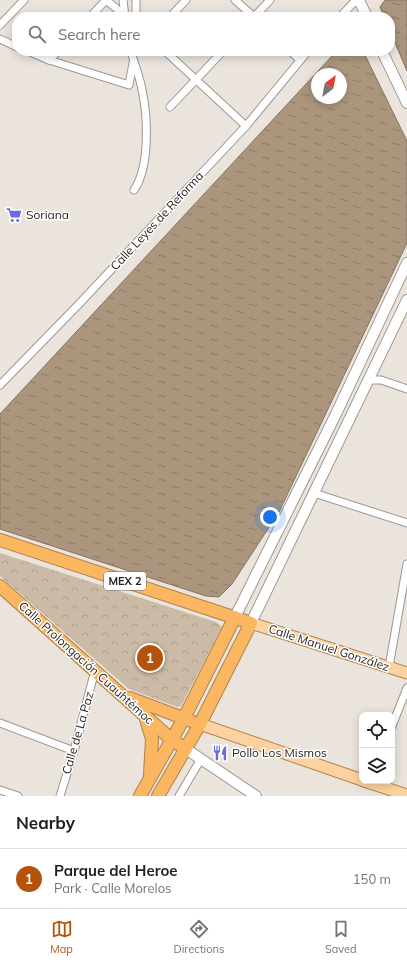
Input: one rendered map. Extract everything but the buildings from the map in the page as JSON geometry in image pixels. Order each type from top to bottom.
[{"type":"highway","name":"MEX 2","points":[[0,540],[251,623]]},
{"type":"highway","name":"Calle Prolongación Cuauhtémoc","points":[[0,586],[96,670],[172,740],[186,749]]},
{"type":"highway","points":[[140,796],[184,718],[235,617]]},
{"type":"highway","points":[[158,796],[200,724],[251,623]]},
{"type":"highway","points":[[125,696],[200,724]]},
{"type":"highway","points":[[145,715],[152,739],[150,780]]},
{"type":"main road","points":[[357,0],[363,12]]},
{"type":"main road","points":[[384,56],[407,103]]},
{"type":"main road","points":[[235,617],[336,414],[407,263]]},
{"type":"main road","points":[[251,623],[407,300]]},
{"type":"main road","name":"Calle Manuel González","points":[[251,623],[407,673]]},
{"type":"main road","points":[[200,724],[359,778]]},
{"type":"main road","points":[[186,749],[256,796]]},
{"type":"main road","points":[[376,784],[407,795]]},
{"type":"street","points":[[13,12],[24,0]]},
{"type":"street","points":[[95,12],[106,0],[121,12]]},
{"type":"street","points":[[123,0],[125,12]]},
{"type":"street","points":[[136,0],[136,12]]},
{"type":"street","points":[[175,12],[186,0]]},
{"type":"street","points":[[235,0],[248,12]]},
{"type":"street","points":[[259,12],[270,0]]},
{"type":"street","points":[[345,12],[357,0]]},
{"type":"street","points":[[0,26],[12,13]]},
{"type":"street","points":[[0,40],[12,45]]},
{"type":"street","points":[[40,56],[129,85],[134,61]]},
{"type":"street","points":[[49,60],[53,56]]},
{"type":"street","points":[[132,56],[142,90],[147,135],[140,181],[134,190]]},
{"type":"street","points":[[170,56],[246,126]]},
{"type":"street","points":[[170,107],[218,56]]},
{"type":"street","points":[[296,56],[300,60]]},
{"type":"street","name":"Calle Leyes de Reforma","points":[[0,385],[80,304],[246,126],[304,56]]},
{"type":"street","points":[[368,380],[381,380],[407,389]]},
{"type":"street","points":[[314,493],[407,523]]},
{"type":"street","points":[[389,667],[407,564]]},
{"type":"street","name":"Calle de La Paz","points":[[60,796],[96,670]]},
{"type":"street","points":[[395,718],[407,688]]},
{"type":"street","points":[[0,723],[74,751]]},
{"type":"street","points":[[179,796],[201,759]]},
{"type":"street","points":[[0,790],[18,796]]},
{"type":"green space","points":[[0,553],[216,622],[222,627],[181,706],[177,707],[129,689],[0,576]]},
{"type":"water","points":[[385,0],[407,0],[407,71],[395,43],[395,12],[382,12],[380,7]]},
{"type":"water","points":[[332,56],[365,56],[407,141],[407,243],[279,512],[232,584],[219,597],[206,596],[0,529],[0,414],[311,79],[311,104],[347,104],[347,68],[321,68]]},
{"type":"place","name":"Soriana","points":[[14,215]]},
{"type":"place","name":"Parque del Heroe","points":[[150,658]]},
{"type":"place","name":"Pollo Los Mismos","points":[[220,753]]}]
